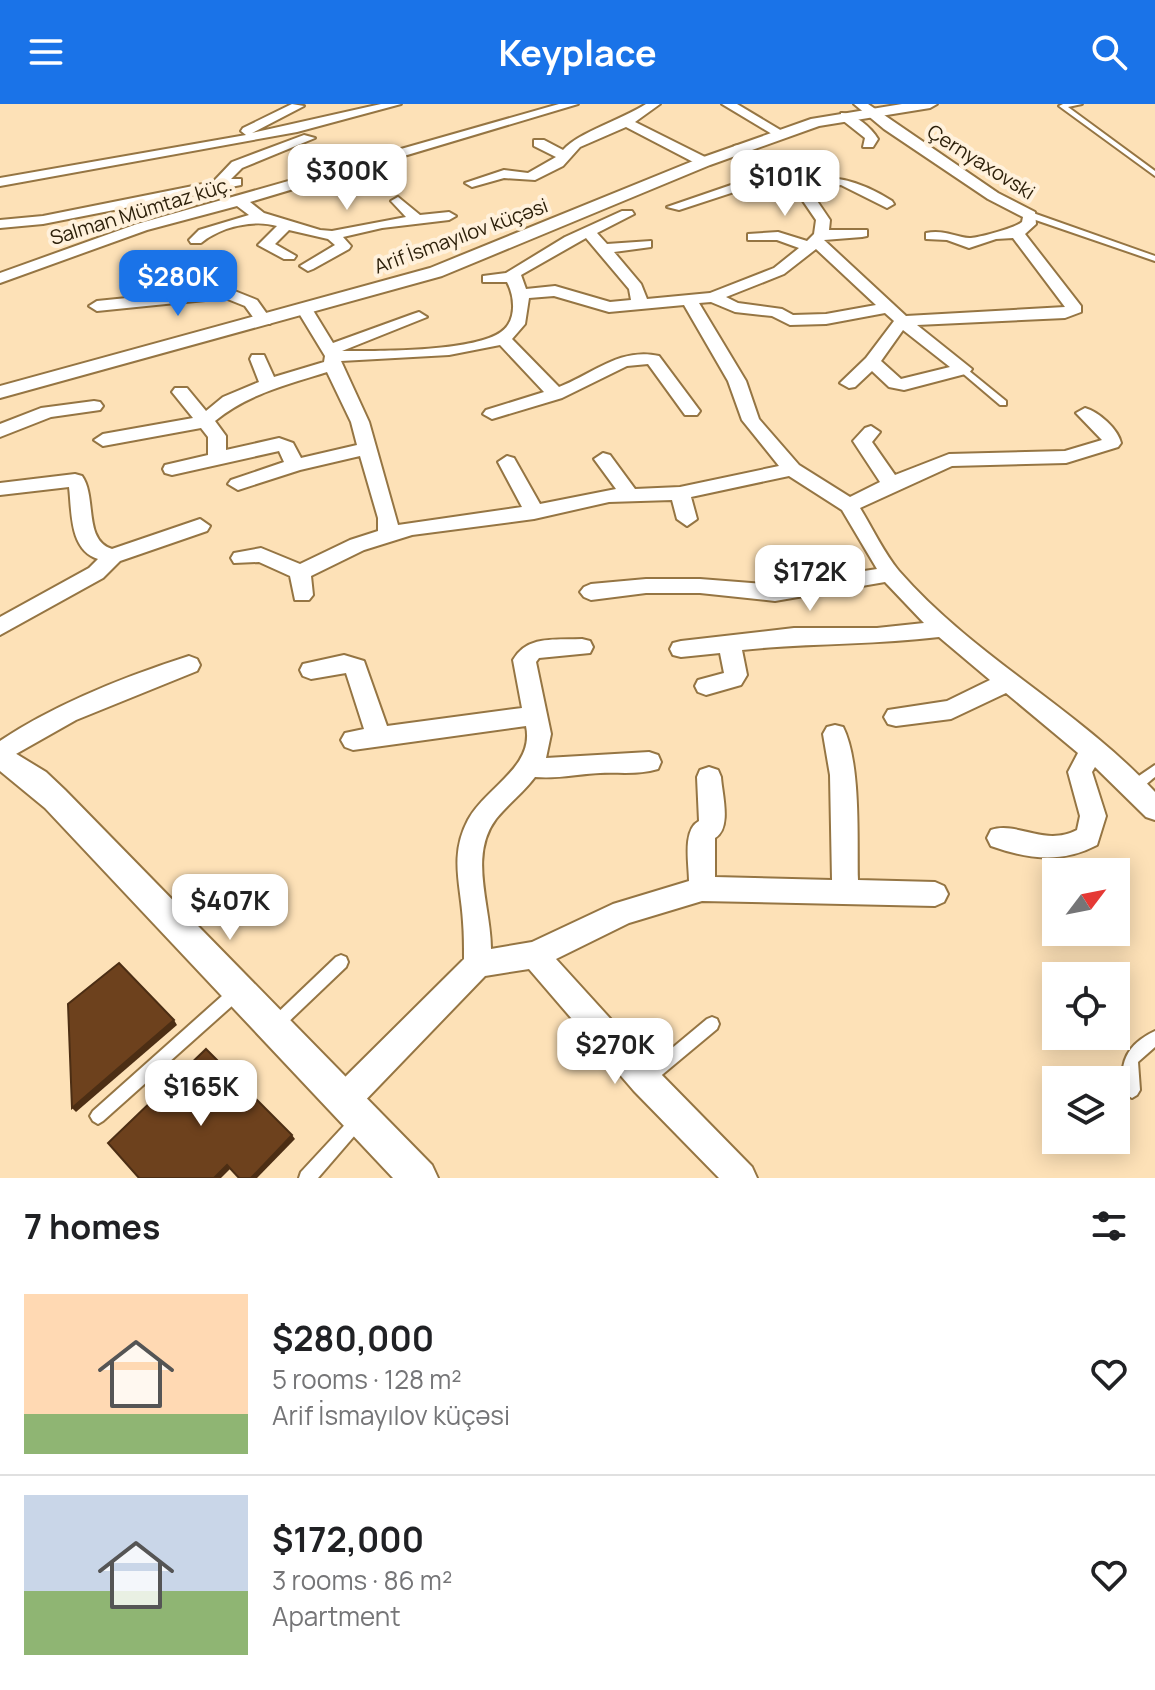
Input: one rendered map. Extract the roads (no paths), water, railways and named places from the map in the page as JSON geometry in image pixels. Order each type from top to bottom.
[{"type":"street","points":[[0,182],[348,118],[395,104]]},
{"type":"street","name":"Salman Mümtaz küç.","points":[[0,278],[113,236],[572,104]]},
{"type":"street","points":[[472,183],[504,174],[523,179],[536,174],[558,163],[575,144],[626,122],[654,104]]},
{"type":"street","points":[[730,104],[781,134]]},
{"type":"street","name":"Arif İsmayılov küçəsi","points":[[0,392],[436,272],[704,162],[781,134],[866,108],[930,104]]},
{"type":"street","points":[[189,149],[251,130],[298,106]]},
{"type":"street","points":[[497,111],[512,108]]},
{"type":"street","name":"Çernyaxovski","points":[[866,108],[993,196],[1030,215],[1029,224],[1017,233],[994,235],[969,244],[949,236],[931,236]]},
{"type":"street","points":[[845,116],[871,136],[868,144]]},
{"type":"street","points":[[214,187],[237,165],[338,127],[348,118]]},
{"type":"street","points":[[626,122],[704,162]]},
{"type":"street","points":[[119,160],[129,152],[158,141]]},
{"type":"street","points":[[539,143],[563,155]]},
{"type":"street","points":[[55,172],[56,162],[109,147]]},
{"type":"street","points":[[521,294],[547,290],[598,306],[713,297],[779,271],[815,241],[823,220],[806,195],[739,149]]},
{"type":"street","points":[[521,158],[527,169],[536,174]]},
{"type":"street","points":[[674,207],[777,174]]},
{"type":"street","points":[[792,184],[819,178],[850,183],[887,204]]},
{"type":"street","points":[[0,224],[43,220],[236,182]]},
{"type":"street","points":[[214,187],[221,206]]},
{"type":"street","points":[[240,201],[259,216],[332,235],[449,216]]},
{"type":"street","points":[[398,201],[416,219]]},
{"type":"street","points":[[488,279],[512,277],[525,264],[627,214]]},
{"type":"street","points":[[196,240],[204,233],[259,216]]},
{"type":"street","points":[[287,224],[265,245],[289,256]]},
{"type":"street","points":[[588,232],[636,287],[640,295],[639,303]]},
{"type":"street","points":[[753,237],[778,236],[815,241],[862,233]]},
{"type":"street","points":[[902,321],[1065,313],[1075,309],[1017,233]]},
{"type":"street","points":[[308,266],[344,246],[332,235]]},
{"type":"street","points":[[815,241],[902,321],[963,369]]},
{"type":"street","points":[[606,249],[646,244]]},
{"type":"street","points":[[332,357],[437,351],[503,339],[517,326],[522,311],[521,294],[512,277]]},
{"type":"street","points":[[97,306],[227,293],[251,303],[264,321]]},
{"type":"street","points":[[713,297],[735,307],[776,312],[790,320],[826,319],[887,308]]},
{"type":"street","points":[[689,299],[737,381],[751,420],[792,469],[849,506],[890,574],[943,629],[1092,750],[1134,786],[1155,809]]},
{"type":"street","points":[[305,310],[332,357],[354,408],[388,518],[388,533]]},
{"type":"street","points":[[103,440],[188,426],[205,420],[229,401],[419,317]]},
{"type":"street","points":[[849,383],[872,362],[902,321]]},
{"type":"street","points":[[503,339],[556,394]]},
{"type":"street","points":[[492,414],[556,394],[606,369],[645,358],[653,360],[691,411]]},
{"type":"street","points":[[258,359],[268,384]]},
{"type":"street","points":[[872,362],[888,378],[904,385],[963,369]]},
{"type":"street","points":[[181,392],[217,436],[217,458]]},
{"type":"street","points":[[0,431],[47,412],[94,406]]},
{"type":"street","points":[[849,506],[891,484],[949,460],[1066,457],[1112,443],[1111,437],[1085,413]]},
{"type":"street","points":[[871,432],[862,441],[891,484]]},
{"type":"street","points":[[172,469],[279,444],[286,447],[295,465]]},
{"type":"street","points":[[238,484],[295,465],[368,448]]},
{"type":"street","points":[[603,459],[630,495]]},
{"type":"street","points":[[507,462],[534,512]]},
{"type":"street","points":[[241,558],[261,555],[300,572],[388,533],[630,495],[680,493],[792,469]]},
{"type":"street","points":[[0,489],[75,480],[86,539],[96,551],[113,556]]},
{"type":"street","points":[[680,493],[687,519]]},
{"type":"street","points":[[0,627],[96,573],[113,556],[200,526]]},
{"type":"street","points":[[300,572],[302,595]]},
{"type":"street","points":[[591,592],[646,586],[700,586],[775,593],[890,574]]},
{"type":"street","points":[[681,649],[806,636],[877,636],[943,629]]},
{"type":"street","points":[[706,686],[733,679],[736,675],[729,643]]},
{"type":"street","points":[[478,964],[477,921],[467,871],[470,846],[478,823],[532,767],[541,744],[524,660],[533,650],[582,647]]},
{"type":"street","points":[[311,670],[344,663],[356,667],[366,738],[535,715]]},
{"type":"street","points":[[189,665],[62,716],[24,735],[0,754],[45,790],[419,1178]]},
{"type":"street","points":[[896,717],[951,710],[1009,681]]},
{"type":"street","points":[[835,734],[842,775],[845,891]]},
{"type":"street","points":[[1000,838],[1028,846],[1056,849],[1076,845],[1088,837],[1093,816],[1080,772],[1092,750]]},
{"type":"street","points":[[532,767],[563,769],[596,763],[649,762]]},
{"type":"street","points":[[702,889],[702,832],[712,827],[709,777]]},
{"type":"street","points":[[353,1109],[478,964],[535,955],[623,913],[702,889],[935,894]]},
{"type":"street","points":[[535,955],[645,1080],[741,1178]]},
{"type":"lane","points":[[1060,105],[1079,104]]},
{"type":"lane","points":[[1060,105],[1155,174]]},
{"type":"lane","points":[[1030,215],[1155,259]]},
{"type":"lane","points":[[963,369],[1003,403]]},
{"type":"lane","points":[[1134,786],[1155,770]]},
{"type":"lane","points":[[273,1027],[341,962]]},
{"type":"lane","points":[[98,1116],[237,992]]},
{"type":"lane","points":[[645,1080],[712,1024]]},
{"type":"lane","points":[[1132,1090],[1129,1062],[1132,1055],[1155,1038]]},
{"type":"lane","points":[[307,1178],[353,1109]]}]
